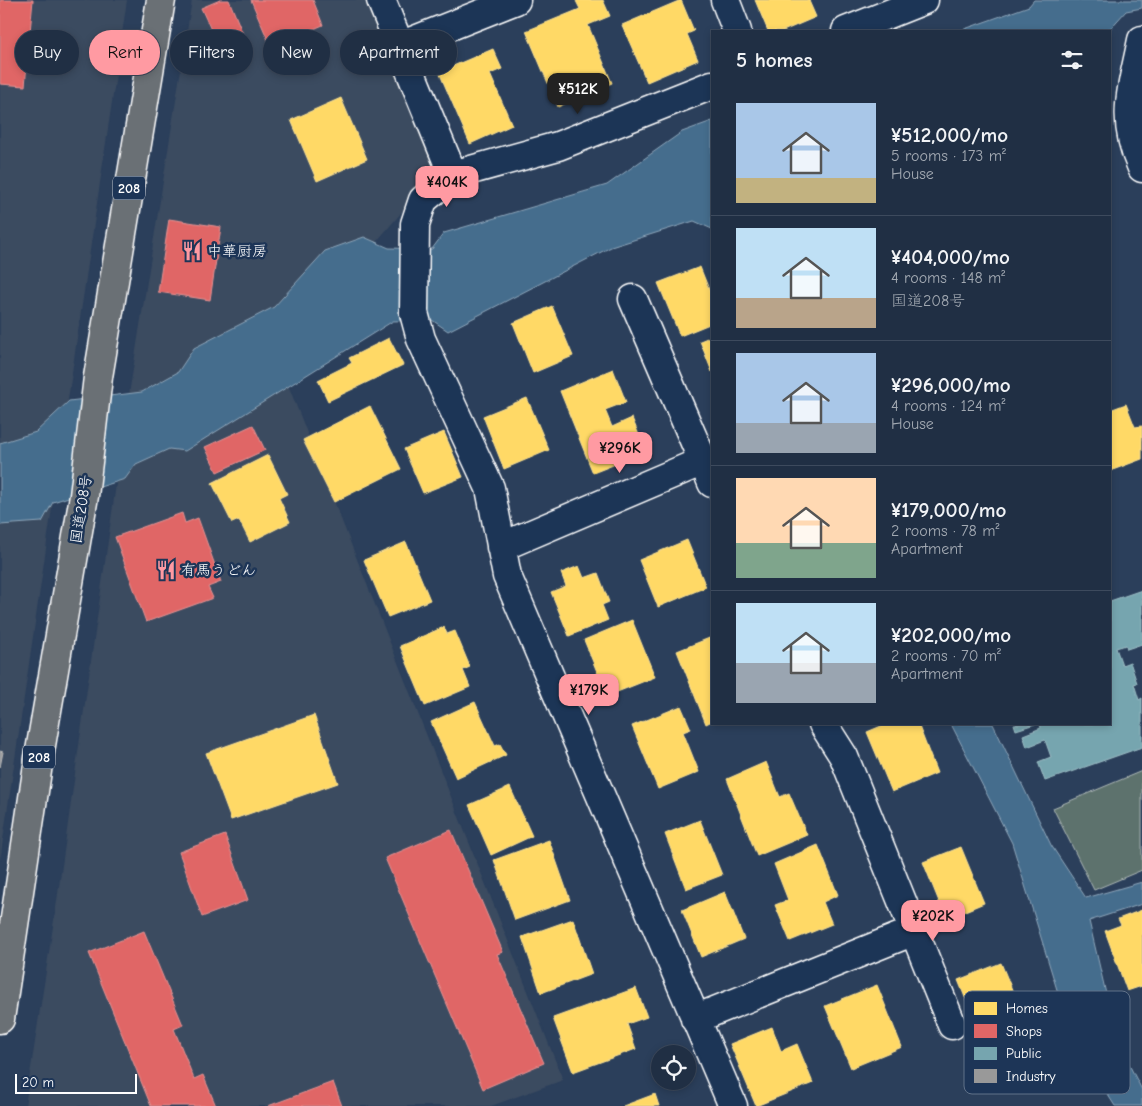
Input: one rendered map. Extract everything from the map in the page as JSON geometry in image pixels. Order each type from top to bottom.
[{"type":"highway","name":"国道208号","points":[[0,1019],[40,751],[84,496],[98,377],[161,0]]},
{"type":"street","points":[[382,0],[394,30]]},
{"type":"street","points":[[440,30],[516,0]]},
{"type":"street","points":[[725,0],[738,30]]},
{"type":"street","points":[[849,30],[924,0]]},
{"type":"street","points":[[1142,40],[1128,114],[1133,148],[1142,168]]},
{"type":"street","points":[[412,75],[453,175]]},
{"type":"street","points":[[711,84],[558,146],[453,175],[423,200],[415,224],[414,313],[422,338],[490,488],[507,576],[733,1106]]},
{"type":"street","points":[[501,547],[708,472],[633,299]]},
{"type":"street","points":[[824,725],[844,757],[952,1025]]},
{"type":"street","points":[[695,1019],[914,931]]},
{"type":"shaded area","points":[[0,0],[127,0],[123,30],[89,30],[89,75],[116,75],[0,860]]},
{"type":"shaded area","points":[[192,0],[370,0],[382,30],[340,30],[340,75],[401,75],[439,169],[277,357],[563,1080],[491,1106],[25,1106],[57,901],[127,407],[180,75],[253,75],[253,30],[187,30]]},
{"type":"shaded area","points":[[1034,0],[1142,0],[1142,8],[1126,11],[1109,30],[962,30],[1029,6]]},
{"type":"shaded area","points":[[711,121],[711,229],[694,221],[611,247],[448,331],[432,320],[393,321],[185,451],[169,449],[136,464],[125,479],[53,502],[42,522],[0,525],[0,443],[36,432],[69,401],[142,392],[178,372],[194,348],[274,307],[325,251],[364,237],[389,248],[432,249],[444,233],[607,185],[682,132]]},
{"type":"shaded area","points":[[952,725],[993,725],[1051,845],[1086,898],[1142,882],[1142,904],[1089,921],[1105,991],[1057,991],[1012,843]]},
{"type":"shaded area","points":[[1130,1066],[1142,1090],[1142,1106],[1115,1106],[1107,1094],[1130,1094]]},
{"type":"green space","points":[[1142,771],[1142,870],[1094,890],[1053,808]]},
{"type":"building: Homes","points":[[603,0],[610,16],[588,25],[612,83],[558,107],[526,31],[580,9],[576,1]]},
{"type":"building: Homes","points":[[681,0],[694,31],[687,34],[698,60],[647,82],[622,25]]},
{"type":"building: Homes","points":[[755,0],[811,0],[809,1],[816,17],[785,30],[768,30]]},
{"type":"building: Homes","points":[[493,49],[502,69],[490,74],[512,125],[470,144],[440,75],[457,75],[457,64]]},
{"type":"building: Homes","points":[[341,98],[367,159],[317,181],[291,120]]},
{"type":"building: Homes","points":[[700,267],[711,294],[711,323],[680,336],[658,283]]},
{"type":"building: Homes","points":[[552,306],[573,356],[533,373],[513,323]]},
{"type":"building: Homes","points":[[711,336],[711,369],[700,341]]},
{"type":"building: Homes","points":[[389,338],[403,365],[328,401],[318,380],[352,363],[349,358]]},
{"type":"building: Homes","points":[[613,369],[626,402],[605,410],[612,427],[632,418],[646,452],[593,473],[560,391]]},
{"type":"building: Homes","points":[[527,398],[549,450],[504,469],[483,416]]},
{"type":"building: Homes","points":[[1126,404],[1135,427],[1142,426],[1142,459],[1111,471],[1111,410]]},
{"type":"building: Homes","points":[[370,406],[401,469],[334,502],[303,440]]},
{"type":"building: Homes","points":[[444,432],[463,477],[423,493],[404,449]]},
{"type":"building: Homes","points":[[268,455],[287,494],[279,498],[290,522],[250,542],[239,520],[232,523],[212,483]]},
{"type":"building: Homes","points":[[687,540],[706,587],[658,607],[639,560]]},
{"type":"building: Homes","points":[[406,542],[430,600],[388,617],[364,560]]},
{"type":"building: Homes","points":[[579,566],[584,578],[598,573],[609,602],[602,605],[608,620],[569,636],[551,592],[566,586],[561,573]]},
{"type":"building: Homes","points":[[632,620],[655,677],[607,696],[584,640]]},
{"type":"building: Homes","points":[[444,627],[447,634],[455,631],[470,667],[463,670],[470,687],[425,706],[400,646]]},
{"type":"building: Homes","points":[[711,637],[711,722],[706,724],[677,651]]},
{"type":"building: Homes","points":[[475,702],[495,746],[500,744],[506,755],[456,778],[431,722]]},
{"type":"building: Homes","points":[[681,706],[691,729],[683,732],[699,772],[658,789],[632,726]]},
{"type":"building: Homes","points":[[314,715],[338,783],[231,820],[206,753]]},
{"type":"building: Homes","points":[[884,725],[918,725],[937,773],[892,792],[867,732]]},
{"type":"building: Homes","points":[[766,762],[780,797],[789,793],[807,835],[757,856],[727,779]]},
{"type":"building: Homes","points":[[510,787],[532,836],[491,855],[469,805]]},
{"type":"building: Homes","points":[[700,820],[722,875],[686,889],[665,834]]},
{"type":"building: Homes","points":[[549,840],[570,900],[515,920],[494,860]]},
{"type":"building: Homes","points":[[818,845],[838,895],[823,902],[832,924],[790,941],[775,905],[788,900],[774,864]]},
{"type":"building: Homes","points":[[961,847],[984,903],[946,919],[923,862]]},
{"type":"building: Homes","points":[[725,892],[744,939],[701,957],[682,910]]},
{"type":"building: Homes","points":[[1142,910],[1142,986],[1127,991],[1105,931],[1121,925],[1118,919]]},
{"type":"building: Homes","points":[[573,919],[592,974],[541,993],[522,937]]},
{"type":"building: Homes","points":[[1001,963],[1013,991],[964,991],[964,995],[958,980]]},
{"type":"building: Homes","points":[[877,985],[902,1047],[851,1068],[825,1006]]},
{"type":"building: Homes","points":[[636,988],[647,1017],[627,1024],[636,1049],[573,1072],[553,1018]]},
{"type":"building: Homes","points":[[772,1027],[781,1051],[797,1044],[813,1083],[756,1106],[730,1044]]},
{"type":"building: Homes","points":[[655,1094],[659,1106],[623,1106]]},
{"type":"building: Shops","points":[[0,0],[33,0],[30,30],[15,30],[15,75],[26,75],[25,86],[0,84]]},
{"type":"building: Shops","points":[[220,0],[229,0],[241,30],[211,30],[201,8]]},
{"type":"building: Shops","points":[[251,0],[313,0],[323,25],[311,30],[264,30]]},
{"type":"building: Shops","points":[[169,219],[221,227],[210,300],[158,292]]},
{"type":"building: Shops","points":[[253,425],[265,450],[217,472],[205,447]]},
{"type":"building: Shops","points":[[182,513],[185,523],[198,518],[221,582],[208,587],[213,598],[146,622],[115,537]]},
{"type":"building: Shops","points":[[451,830],[503,952],[497,954],[544,1063],[483,1089],[385,858]]},
{"type":"building: Shops","points":[[225,835],[248,900],[202,917],[179,852]]},
{"type":"building: Shops","points":[[144,931],[183,1025],[174,1029],[194,1079],[203,1075],[216,1106],[151,1106],[89,953]]},
{"type":"building: Shops","points":[[333,1082],[342,1106],[268,1106]]},
{"type":"building: Public","points":[[1142,590],[1142,644],[1127,649],[1126,645],[1116,648],[1122,665],[1130,662],[1137,683],[1134,684],[1139,700],[1142,698],[1142,747],[1045,781],[1038,762],[1051,757],[1045,740],[1027,747],[1023,735],[1041,728],[1040,725],[1111,725],[1111,601]]},
{"type":"building: Public","points":[[1014,725],[1032,725],[1016,730]]},
{"type":"building: Industry","points":[[0,751],[3,752],[0,767]]},
{"type":"place","name":"中華厨房","points":[[192,251]]},
{"type":"place","name":"有馬うどん","points":[[166,570]]}]
